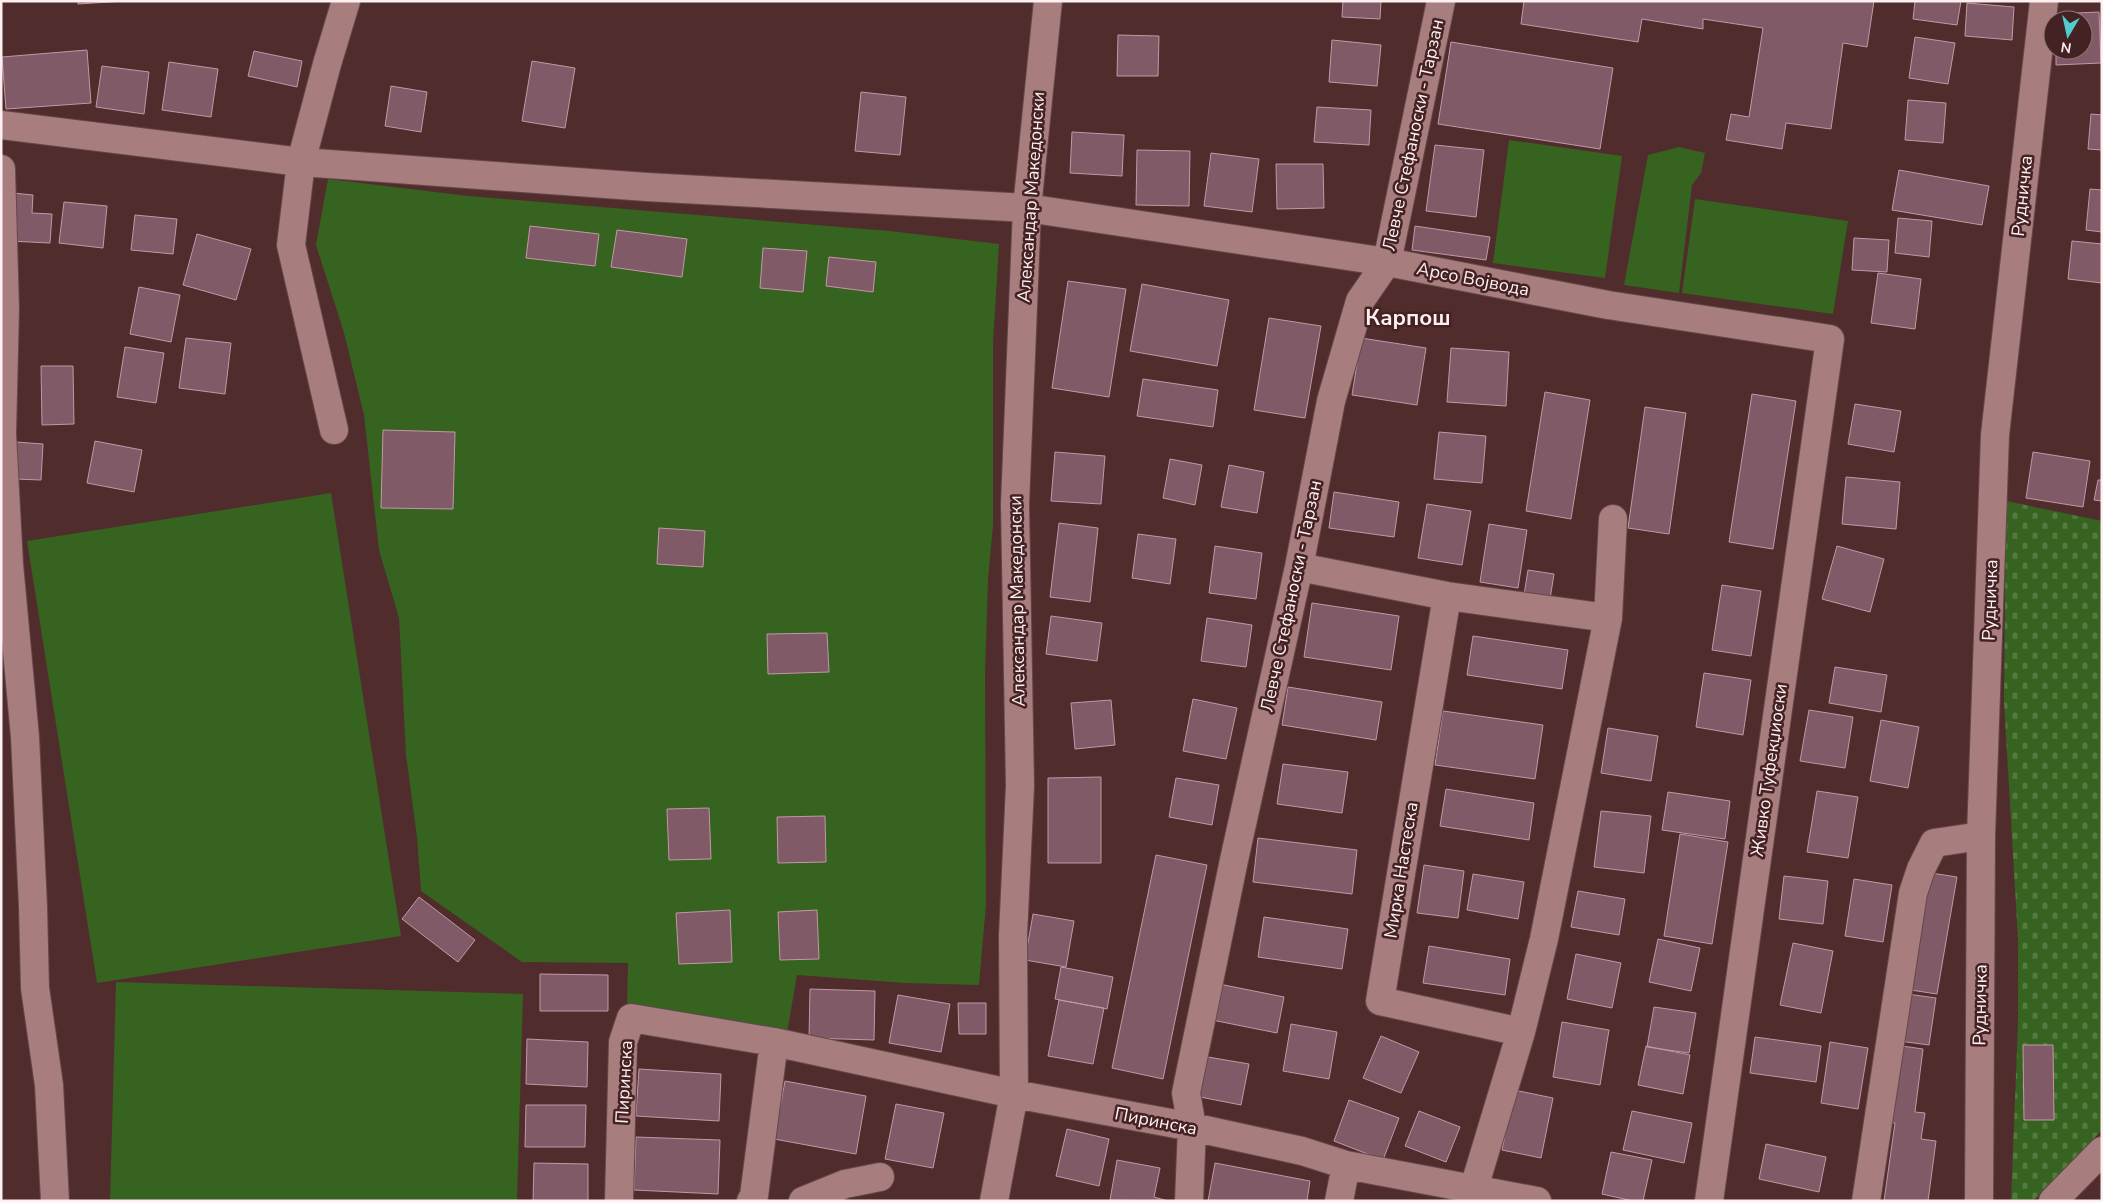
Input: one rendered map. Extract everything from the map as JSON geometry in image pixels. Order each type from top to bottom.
[{"type":"street","points":[[334,430],[291,244],[302,162],[327,64],[346,1]]},
{"type":"street","name":"Александар Македонски","points":[[994,1201],[1014,1094],[1013,936],[1020,786],[1015,504],[1027,208],[1048,1]]},
{"type":"street","name":"Левче Стефаноски - Тарзан","points":[[1189,1201],[1192,1127],[1186,1093],[1234,860],[1299,567],[1330,401],[1360,302],[1387,262],[1441,1]]},
{"type":"street","name":"Рудничка","points":[[1979,1201],[1981,836],[1995,435],[2044,1]]},
{"type":"street","name":"Арсо Војвода","points":[[1,125],[302,162],[656,188],[1027,208],[1387,262],[1608,305],[1830,339]]},
{"type":"street","points":[[1,169],[5,309],[2,434],[9,564],[25,737],[35,988],[49,1086],[55,1201]]},
{"type":"street","name":"Живко Туфекџиоски","points":[[1708,1201],[1830,339]]},
{"type":"street","points":[[1472,1195],[1520,1032],[1544,939],[1608,618],[1613,519]]},
{"type":"street","points":[[1299,567],[1447,596],[1608,618]]},
{"type":"street","name":"Мирка Настеска","points":[[1447,596],[1380,1001],[1520,1032]]},
{"type":"street","points":[[1866,1201],[1913,893],[1921,869],[1934,843],[1981,836]]},
{"type":"street","name":"Пиринска","points":[[619,1201],[624,1042],[630,1018],[774,1042],[1014,1094],[1192,1127],[1302,1151],[1346,1165],[1472,1195],[1537,1201]]},
{"type":"street","points":[[757,1199],[774,1042]]},
{"type":"street","points":[[2053,1201],[2101,1152]]},
{"type":"street","points":[[1339,1201],[1346,1165]]},
{"type":"street","points":[[803,1201],[845,1184],[880,1177]]},
{"type":"green space","points":[[1509,140],[1622,156],[1605,278],[1493,263]]},
{"type":"green space","points":[[1679,147],[1705,153],[1701,173],[1692,185],[1679,293],[1624,285],[1648,155]]},
{"type":"green space","points":[[328,179],[468,196],[890,231],[999,244],[993,343],[993,525],[988,580],[985,676],[986,905],[979,985],[905,983],[797,975],[787,1033],[627,1007],[628,963],[522,962],[421,891],[417,837],[406,755],[399,618],[379,550],[364,415],[344,333],[316,245]]},
{"type":"green space","points":[[1695,199],[1848,221],[1833,314],[1682,293]]},
{"type":"green space","points":[[331,493],[401,936],[97,983],[27,541]]},
{"type":"green space","points":[[2006,501],[2102,521],[2102,1130],[2033,1201],[2011,1201],[2018,1024],[2018,939],[2004,702]]},
{"type":"green space","points":[[116,982],[523,994],[517,1201],[110,1201]]},
{"type":"building","points":[[78,1],[125,1],[78,4]]},
{"type":"building","points":[[1343,1],[1381,1],[1380,19],[1342,17]]},
{"type":"building","points":[[1524,1],[1874,1],[1867,47],[1843,43],[1831,129],[1786,123],[1782,149],[1726,140],[1731,114],[1749,117],[1763,28],[1703,19],[1703,29],[1642,19],[1638,42],[1521,24]]},
{"type":"building","points":[[1915,1],[1961,1],[1957,25],[1913,19]]},
{"type":"building","points":[[1967,3],[2014,7],[2012,40],[1965,36]]},
{"type":"building","points":[[2093,12],[2099,12],[2101,63],[2056,65],[2056,60],[2093,60]]},
{"type":"building","points":[[1118,35],[1159,36],[1158,76],[1117,76]]},
{"type":"building","points":[[1915,37],[1955,43],[1948,84],[1909,78]]},
{"type":"building","points":[[1332,40],[1381,45],[1377,86],[1329,82]]},
{"type":"building","points":[[1451,42],[1613,68],[1600,149],[1438,124]]},
{"type":"building","points":[[87,50],[91,103],[6,109],[2,57]]},
{"type":"building","points":[[254,51],[302,61],[297,87],[248,76]]},
{"type":"building","points":[[532,61],[575,68],[565,128],[522,121]]},
{"type":"building","points":[[169,62],[218,69],[211,117],[162,110]]},
{"type":"building","points":[[102,66],[149,72],[144,114],[96,107]]},
{"type":"building","points":[[391,86],[427,92],[421,132],[385,126]]},
{"type":"building","points":[[861,92],[906,97],[900,155],[855,151]]},
{"type":"building","points":[[1908,100],[1946,103],[1943,143],[1905,140]]},
{"type":"building","points":[[1317,107],[1371,110],[1369,145],[1314,142]]},
{"type":"building","points":[[2091,114],[2102,115],[2102,150],[2088,149]]},
{"type":"building","points":[[1072,132],[1124,135],[1122,176],[1070,173]]},
{"type":"building","points":[[1435,145],[1484,150],[1476,217],[1426,211]]},
{"type":"building","points":[[1137,150],[1190,151],[1189,206],[1136,205]]},
{"type":"building","points":[[1211,153],[1259,159],[1252,212],[1204,206]]},
{"type":"building","points":[[1276,164],[1323,164],[1324,208],[1277,209]]},
{"type":"building","points":[[1899,170],[1989,186],[1982,225],[1892,210]]},
{"type":"building","points":[[2090,189],[2102,190],[2102,232],[2086,230]]},
{"type":"building","points":[[13,193],[33,195],[32,213],[52,214],[50,243],[9,241]]},
{"type":"building","points":[[64,202],[107,206],[103,248],[59,243]]},
{"type":"building","points":[[135,215],[177,219],[173,254],[131,250]]},
{"type":"building","points":[[1898,218],[1932,221],[1929,257],[1895,253]]},
{"type":"building","points":[[530,226],[599,234],[595,266],[526,258]]},
{"type":"building","points":[[1415,226],[1490,237],[1486,260],[1412,250]]},
{"type":"building","points":[[617,230],[687,239],[682,277],[611,267]]},
{"type":"building","points":[[197,234],[251,249],[236,300],[183,285]]},
{"type":"building","points":[[1854,238],[1889,240],[1887,272],[1852,270]]},
{"type":"building","points":[[2072,241],[2102,244],[2102,283],[2068,279]]},
{"type":"building","points":[[763,248],[807,251],[803,292],[760,288]]},
{"type":"building","points":[[829,257],[876,262],[873,292],[826,286]]},
{"type":"building","points":[[1878,273],[1921,279],[1915,329],[1871,323]]},
{"type":"building","points":[[1068,281],[1126,289],[1109,397],[1052,388]]},
{"type":"building","points":[[1142,284],[1229,300],[1217,366],[1130,351]]},
{"type":"building","points":[[139,287],[180,295],[171,342],[130,334]]},
{"type":"building","points":[[1269,318],[1321,326],[1305,418],[1254,410]]},
{"type":"building","points":[[186,338],[231,343],[225,394],[179,388]]},
{"type":"building","points":[[1361,338],[1426,348],[1417,405],[1352,395]]},
{"type":"building","points":[[125,347],[164,353],[156,403],[117,397]]},
{"type":"building","points":[[1451,348],[1509,352],[1506,406],[1447,402]]},
{"type":"building","points":[[41,366],[73,366],[74,424],[42,425]]},
{"type":"building","points":[[1143,379],[1218,390],[1213,427],[1137,416]]},
{"type":"building","points":[[1545,392],[1590,400],[1571,519],[1526,511]]},
{"type":"building","points":[[1752,394],[1796,401],[1773,549],[1729,542]]},
{"type":"building","points":[[1855,404],[1901,411],[1894,452],[1848,444]]},
{"type":"building","points":[[1645,407],[1686,413],[1669,534],[1628,528]]},
{"type":"building","points":[[383,430],[455,432],[453,509],[381,508]]},
{"type":"building","points":[[1439,432],[1486,436],[1482,483],[1434,479]]},
{"type":"building","points":[[95,441],[142,450],[134,492],[87,483]]},
{"type":"building","points":[[16,442],[43,444],[41,480],[15,479]]},
{"type":"building","points":[[1055,452],[1105,456],[1101,504],[1051,501]]},
{"type":"building","points":[[2033,452],[2090,461],[2083,507],[2026,498]]},
{"type":"building","points":[[1170,459],[1202,465],[1195,505],[1163,498]]},
{"type":"building","points":[[1229,465],[1264,472],[1257,513],[1221,507]]},
{"type":"building","points":[[1846,477],[1900,482],[1896,529],[1842,524]]},
{"type":"building","points":[[2098,480],[2102,480],[2102,501],[2094,500]]},
{"type":"building","points":[[1334,492],[1399,502],[1394,537],[1329,528]]},
{"type":"building","points":[[1427,504],[1471,511],[1462,565],[1418,558]]},
{"type":"building","points":[[1059,523],[1098,528],[1090,602],[1050,597]]},
{"type":"building","points":[[1489,524],[1527,530],[1518,588],[1480,582]]},
{"type":"building","points":[[659,528],[705,531],[703,567],[657,564]]},
{"type":"building","points":[[1138,534],[1176,539],[1170,584],[1132,578]]},
{"type":"building","points":[[1215,546],[1262,553],[1256,599],[1209,593]]},
{"type":"building","points":[[1837,546],[1884,559],[1870,612],[1822,599]]},
{"type":"building","points":[[1528,570],[1554,574],[1550,599],[1524,595]]},
{"type":"building","points":[[1722,585],[1761,591],[1751,656],[1712,650]]},
{"type":"building","points":[[1312,603],[1399,616],[1391,670],[1304,657]]},
{"type":"building","points":[[1051,616],[1102,623],[1097,661],[1046,654]]},
{"type":"building","points":[[1207,618],[1252,625],[1246,667],[1201,661]]},
{"type":"building","points":[[827,633],[829,672],[768,674],[767,634]]},
{"type":"building","points":[[1473,636],[1568,650],[1562,689],[1467,675]]},
{"type":"building","points":[[1835,667],[1887,675],[1881,712],[1829,703]]},
{"type":"building","points":[[1704,673],[1751,680],[1743,735],[1696,727]]},
{"type":"building","points":[[1288,687],[1382,702],[1376,740],[1282,725]]},
{"type":"building","points":[[1193,699],[1237,708],[1226,759],[1183,751]]},
{"type":"building","points":[[1111,700],[1115,745],[1075,749],[1071,703]]},
{"type":"building","points":[[1809,710],[1853,717],[1845,768],[1800,761]]},
{"type":"building","points":[[1443,711],[1543,725],[1535,779],[1435,765]]},
{"type":"building","points":[[1881,720],[1919,727],[1908,788],[1870,781]]},
{"type":"building","points":[[1608,728],[1658,736],[1651,781],[1601,773]]},
{"type":"building","points":[[1283,764],[1348,772],[1342,813],[1277,804]]},
{"type":"building","points":[[1101,777],[1101,863],[1048,863],[1048,778]]},
{"type":"building","points":[[1176,778],[1219,785],[1212,825],[1169,817]]},
{"type":"building","points":[[1446,789],[1534,803],[1529,840],[1440,826]]},
{"type":"building","points":[[1817,791],[1858,797],[1848,858],[1807,852]]},
{"type":"building","points":[[1668,792],[1730,801],[1725,839],[1662,830]]},
{"type":"building","points":[[709,808],[711,859],[669,860],[667,809]]},
{"type":"building","points":[[1601,811],[1651,816],[1644,873],[1594,867]]},
{"type":"building","points":[[825,816],[826,862],[778,863],[777,817]]},
{"type":"building","points":[[1680,834],[1728,842],[1712,944],[1664,936]]},
{"type":"building","points":[[1258,838],[1357,850],[1352,894],[1253,882]]},
{"type":"building","points":[[1156,855],[1207,865],[1163,1079],[1112,1068]]},
{"type":"building","points":[[1424,865],[1464,871],[1458,918],[1417,913]]},
{"type":"building","points":[[1925,872],[1957,877],[1937,994],[1904,989]]},
{"type":"building","points":[[1473,874],[1524,882],[1518,919],[1467,910]]},
{"type":"building","points":[[1784,876],[1828,881],[1823,924],[1779,919]]},
{"type":"building","points":[[1854,879],[1892,885],[1883,942],[1845,936]]},
{"type":"building","points":[[1578,891],[1625,899],[1619,935],[1571,927]]},
{"type":"building","points":[[419,897],[475,940],[458,962],[402,919]]},
{"type":"building","points":[[730,910],[732,962],[679,964],[676,913]]},
{"type":"building","points":[[817,910],[819,959],[780,960],[778,912]]},
{"type":"building","points":[[1033,914],[1074,921],[1066,967],[1025,960]]},
{"type":"building","points":[[1264,917],[1348,929],[1342,969],[1258,957]]},
{"type":"building","points":[[1658,939],[1700,948],[1691,991],[1649,982]]},
{"type":"building","points":[[1793,943],[1833,951],[1821,1013],[1780,1005]]},
{"type":"building","points":[[1429,946],[1510,959],[1505,995],[1423,983]]},
{"type":"building","points":[[1576,954],[1621,963],[1612,1008],[1567,999]]},
{"type":"building","points":[[1061,967],[1113,977],[1107,1009],[1055,999]]},
{"type":"building","points":[[540,974],[608,975],[608,1011],[540,1011]]},
{"type":"building","points":[[1219,984],[1284,997],[1277,1033],[1212,1020]]},
{"type":"building","points":[[810,989],[875,991],[874,1040],[809,1038]]},
{"type":"building","points":[[1907,994],[1936,998],[1929,1045],[1899,1041]]},
{"type":"building","points":[[898,995],[950,1004],[941,1052],[889,1043]]},
{"type":"building","points":[[1059,1000],[1104,1008],[1093,1064],[1048,1056]]},
{"type":"building","points":[[958,1003],[986,1003],[986,1034],[959,1034]]},
{"type":"building","points":[[1654,1007],[1696,1013],[1689,1053],[1647,1047]]},
{"type":"building","points":[[1562,1022],[1609,1030],[1600,1085],[1553,1077]]},
{"type":"building","points":[[1291,1024],[1337,1032],[1329,1079],[1283,1071]]},
{"type":"building","points":[[1381,1036],[1419,1052],[1401,1093],[1363,1078]]},
{"type":"building","points":[[1755,1037],[1821,1046],[1816,1082],[1750,1073]]},
{"type":"building","points":[[527,1039],[588,1042],[587,1087],[526,1084]]},
{"type":"building","points":[[1830,1042],[1868,1048],[1858,1109],[1821,1103]]},
{"type":"building","points":[[1895,1045],[1923,1049],[1915,1112],[1925,1113],[1921,1139],[1936,1141],[1928,1201],[1884,1201],[1895,1123],[1885,1121]]},
{"type":"building","points":[[2023,1045],[2053,1045],[2054,1120],[2024,1120]]},
{"type":"building","points":[[1646,1046],[1690,1055],[1683,1094],[1638,1085]]},
{"type":"building","points":[[1202,1056],[1249,1064],[1241,1105],[1195,1096]]},
{"type":"building","points":[[639,1069],[721,1074],[719,1121],[636,1116]]},
{"type":"building","points":[[785,1081],[866,1096],[856,1154],[774,1139]]},
{"type":"building","points":[[1514,1090],[1553,1098],[1541,1158],[1502,1150]]},
{"type":"building","points":[[1349,1100],[1399,1118],[1383,1160],[1334,1141]]},
{"type":"building","points":[[896,1104],[944,1113],[933,1168],[885,1159]]},
{"type":"building","points":[[526,1105],[586,1105],[585,1147],[525,1147]]},
{"type":"building","points":[[1419,1111],[1460,1127],[1446,1162],[1405,1146]]},
{"type":"building","points":[[1632,1111],[1692,1123],[1684,1163],[1623,1150]]},
{"type":"building","points":[[1067,1129],[1109,1139],[1099,1186],[1056,1176]]},
{"type":"building","points":[[636,1137],[720,1140],[718,1194],[634,1190]]},
{"type":"building","points":[[1766,1144],[1826,1157],[1819,1192],[1759,1179]]},
{"type":"building","points":[[1611,1152],[1652,1160],[1643,1201],[1633,1201],[1602,1194]]},
{"type":"building","points":[[1117,1160],[1160,1168],[1154,1197],[1168,1201],[1110,1200]]},
{"type":"building","points":[[534,1163],[588,1164],[588,1201],[533,1201]]},
{"type":"building","points":[[1215,1163],[1310,1181],[1307,1201],[1208,1201]]},
{"type":"district","name":"Карпош","points":[[1408,317]]}]
